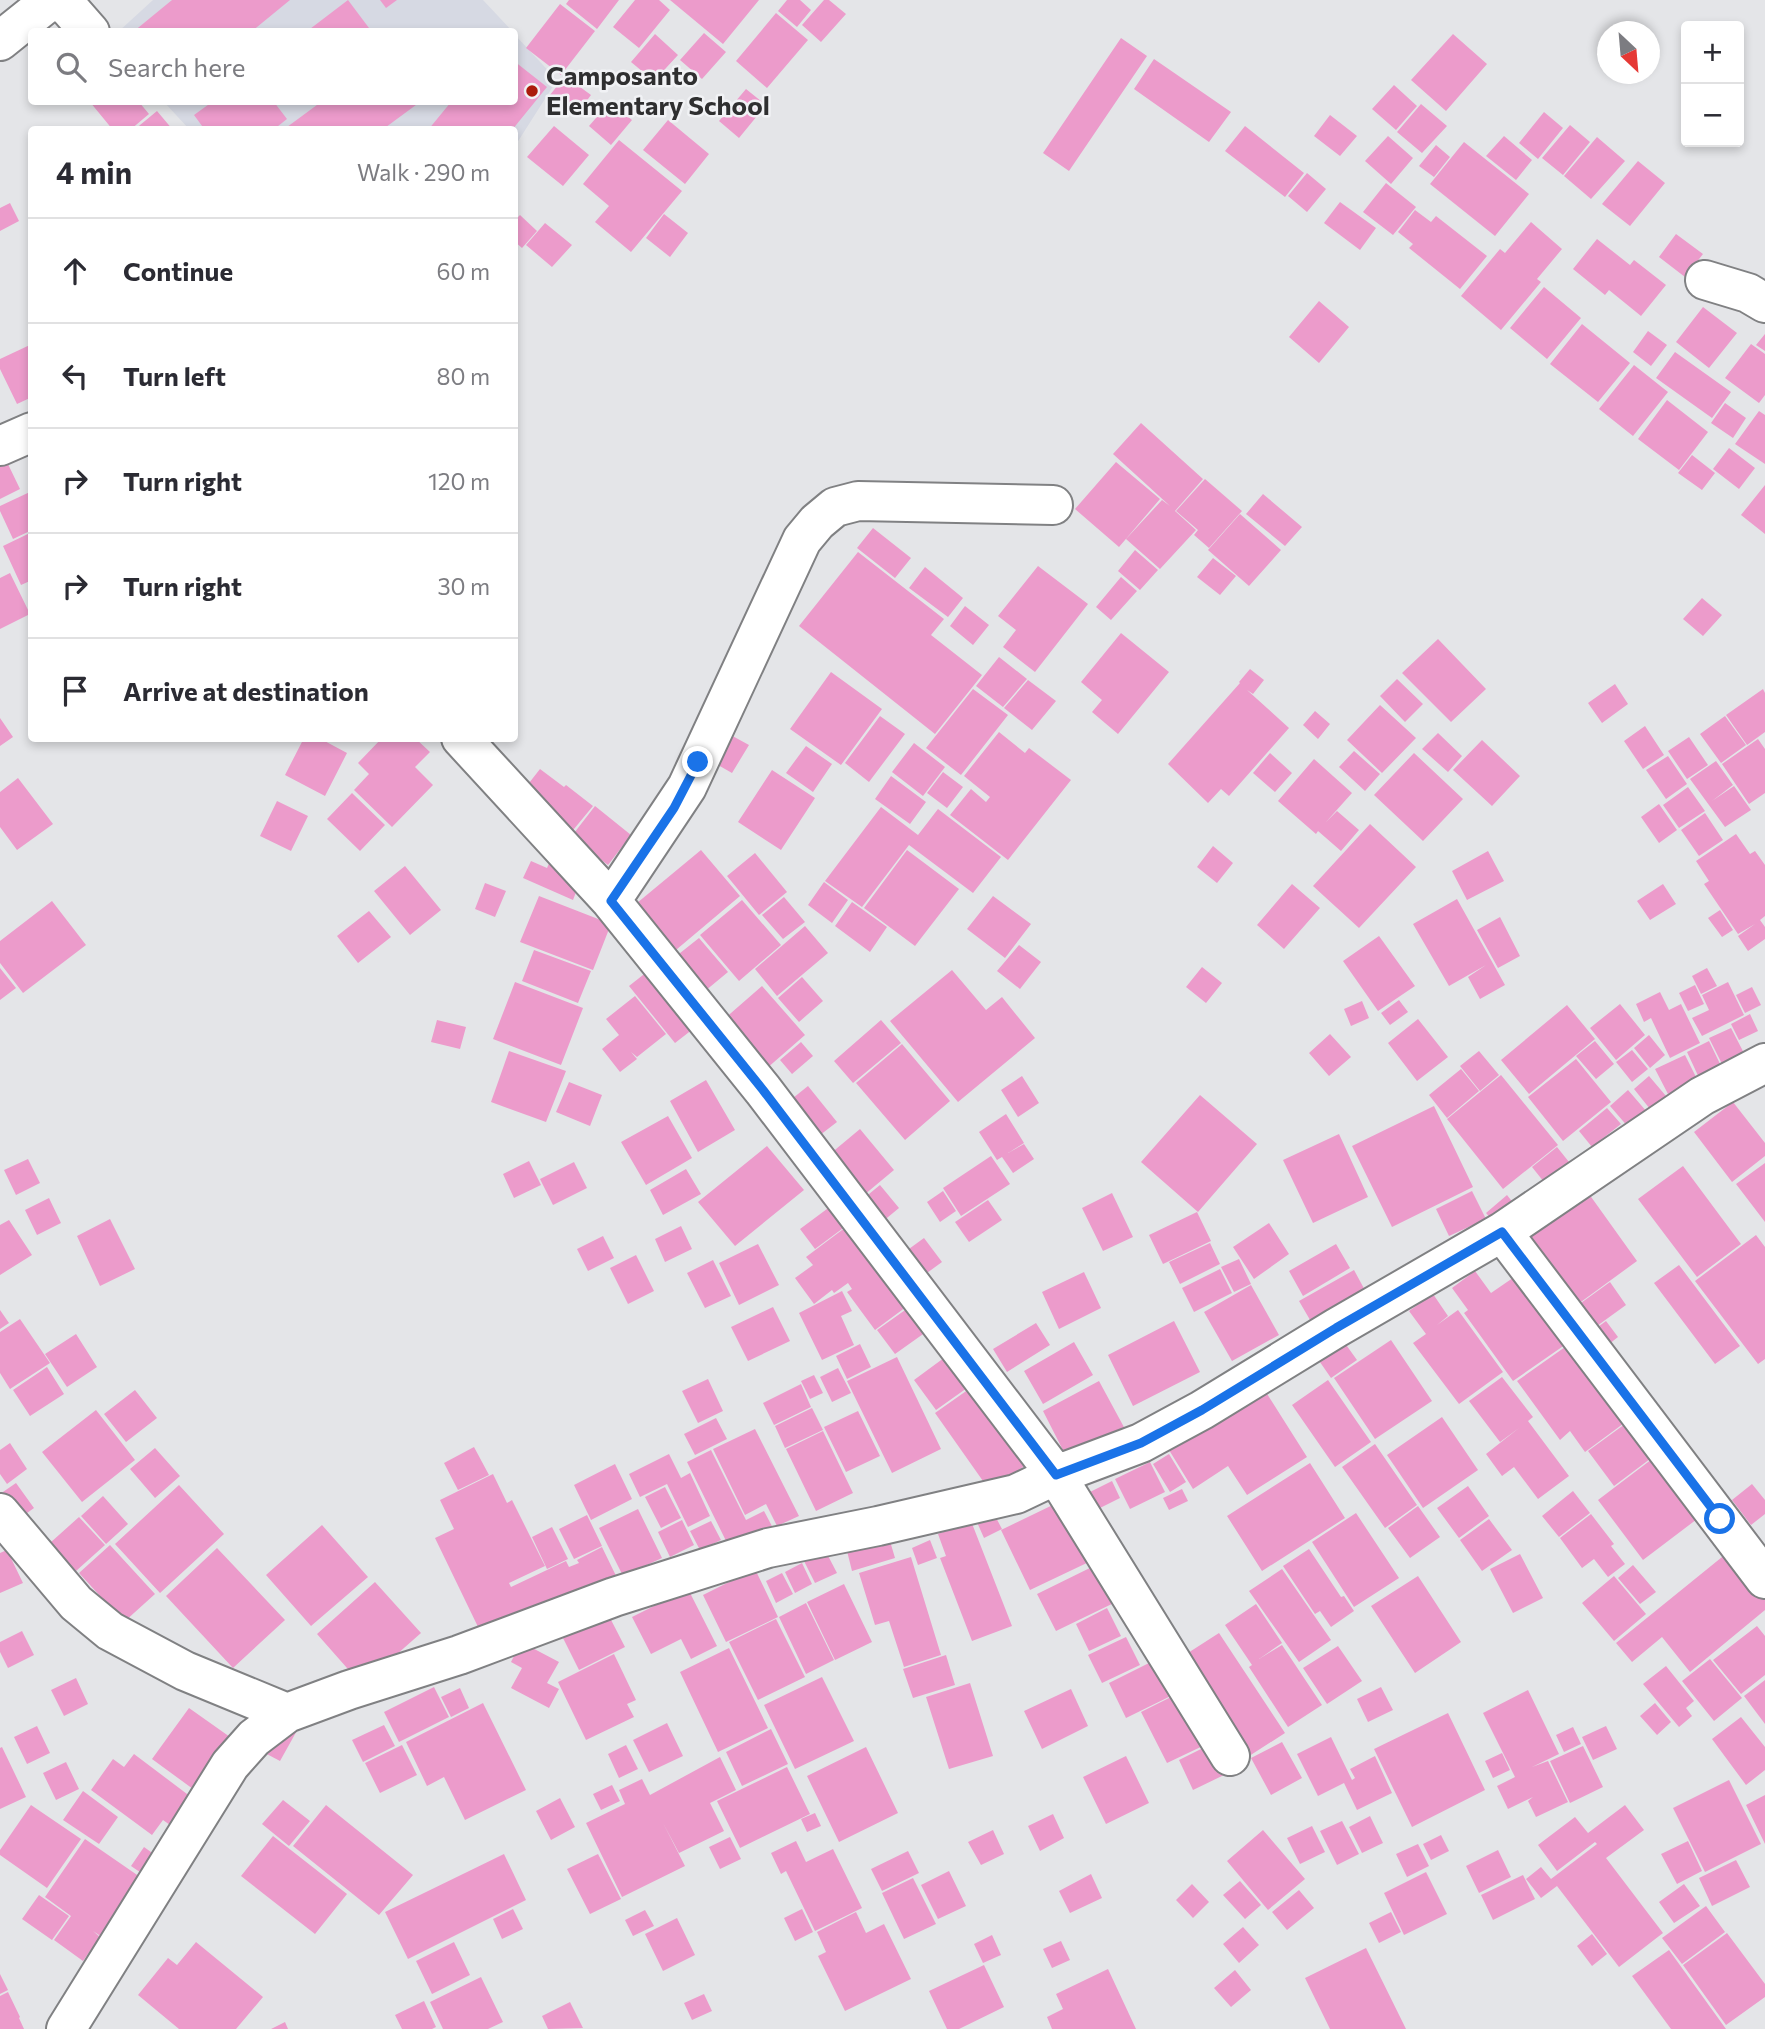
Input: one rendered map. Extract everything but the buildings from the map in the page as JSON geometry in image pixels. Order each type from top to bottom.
[{"type":"street","points":[[0,41],[46,4],[59,2],[68,6],[87,28]]},
{"type":"street","points":[[1705,280],[1748,293],[1765,303]]},
{"type":"street","points":[[0,446],[28,434]]},
{"type":"street","points":[[611,901],[687,787],[802,540],[817,522],[835,507],[858,501],[1053,505]]},
{"type":"street","points":[[465,742],[611,901],[763,1090],[1056,1475],[1230,1756]]},
{"type":"street","points":[[66,2029],[230,1765],[254,1738],[287,1713],[459,1655],[614,1597],[768,1548],[1016,1494],[1056,1475],[1141,1443],[1202,1410],[1336,1328],[1502,1232],[1702,1096],[1765,1063]]},
{"type":"street","points":[[1502,1232],[1765,1579]]},
{"type":"street","points":[[0,1513],[76,1603],[110,1631],[185,1671],[287,1713]]},
{"type":"shaded area","name":"Camposanto Elementary School","points":[[153,0],[483,0],[509,28],[122,28]]},
{"type":"shaded area","name":"Camposanto Elementary School","points":[[518,38],[557,80],[518,141],[518,126],[186,126],[167,105],[518,105]]},
{"type":"place","name":"Camposanto Elementary School","points":[[532,91]]},
{"type":"route","points":[[698,762],[674,808],[611,901],[763,1090],[1056,1475],[1141,1443],[1202,1410],[1336,1328],[1502,1232],[1720,1519]]}]
